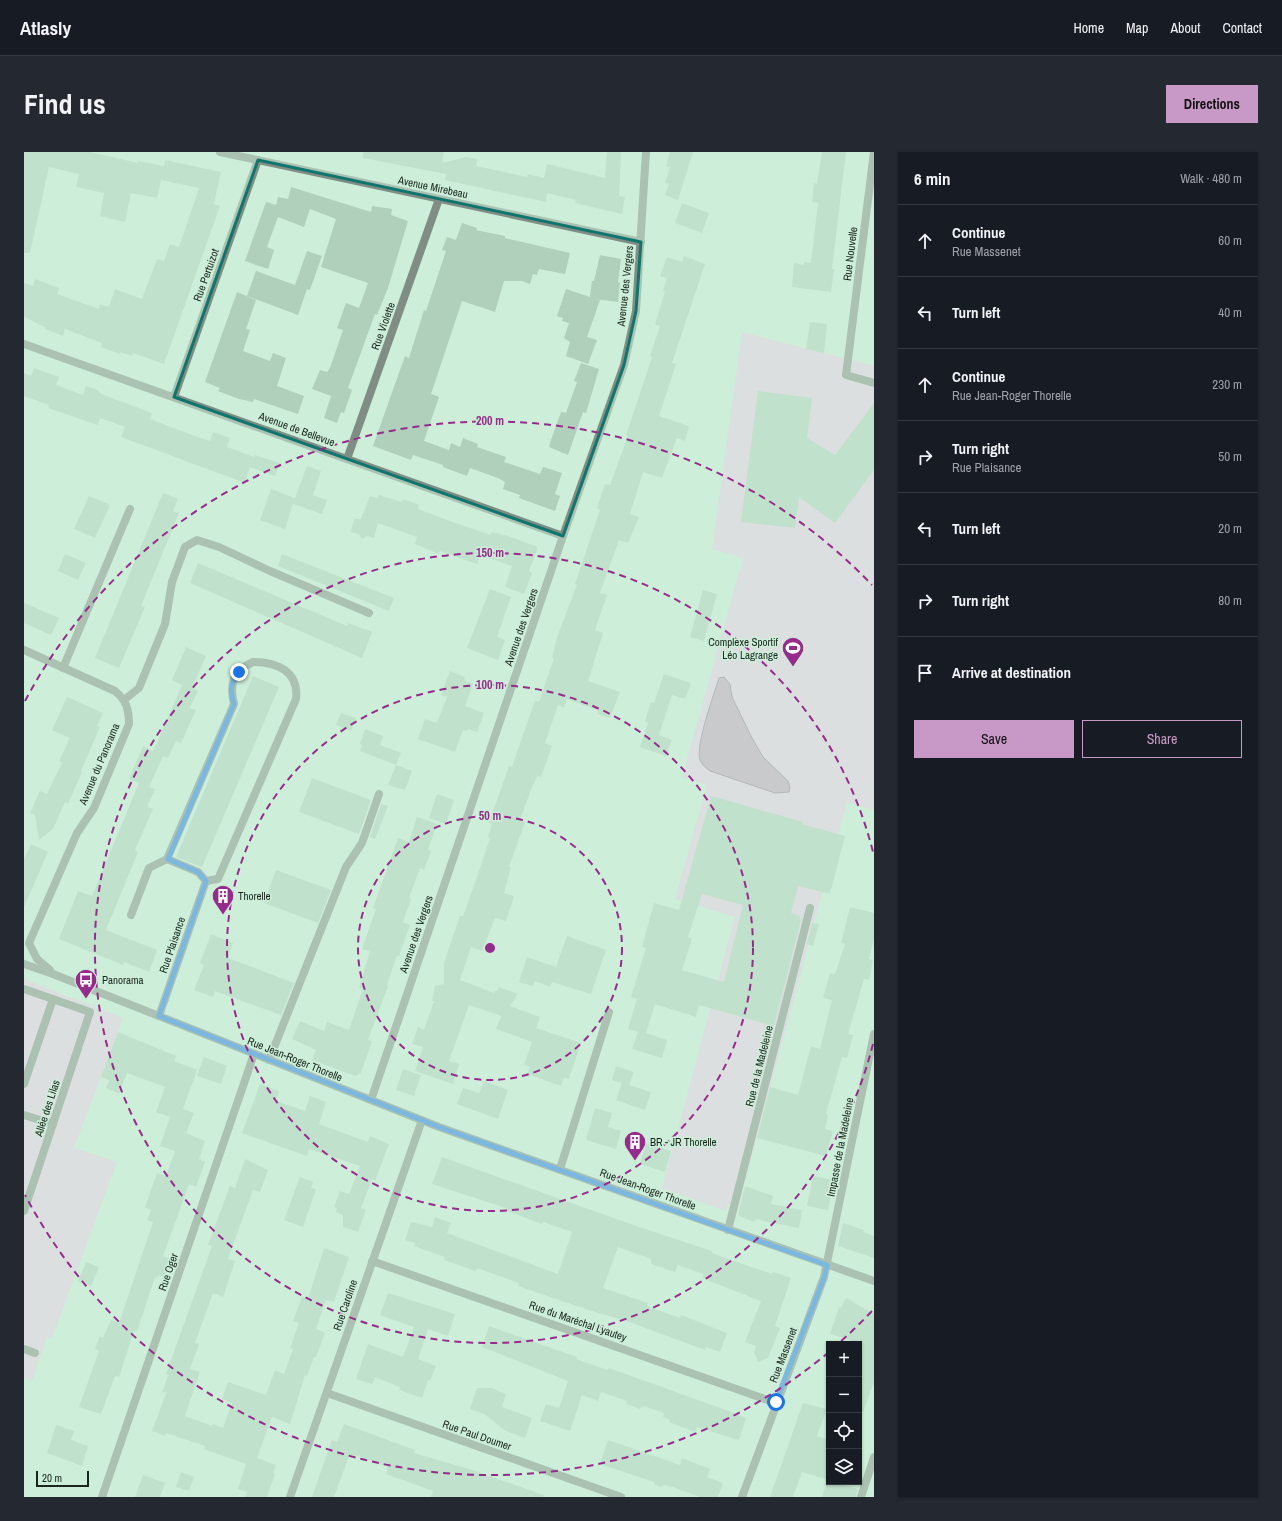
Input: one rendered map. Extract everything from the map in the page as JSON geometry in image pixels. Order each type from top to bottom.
[{"type":"street","name":"Avenue Mirebeau","points":[[220,152],[641,242]]},
{"type":"street","name":"Avenue des Vergers","points":[[371,1100],[563,536],[624,365],[636,311],[646,152]]},
{"type":"street","name":"Rue Nouvelle","points":[[874,152],[846,376],[874,383]]},
{"type":"street","name":"Rue Pertuizot","points":[[174,397],[258,160]]},
{"type":"street","name":"Rue Violette","points":[[347,459],[439,200]]},
{"type":"street","name":"Avenue de Bellevue","points":[[24,344],[563,536]]},
{"type":"street","points":[[63,668],[130,509]]},
{"type":"street","points":[[24,650],[115,691],[124,700],[139,688],[165,624],[172,582],[185,547],[197,540],[219,547],[270,571],[369,613]]},
{"type":"street","points":[[131,915],[149,868],[168,859],[234,704],[230,691],[233,680],[245,665],[253,662],[266,662],[279,666],[288,672],[294,680],[297,689],[296,699],[218,879],[206,881],[198,872],[168,859]]},
{"type":"street","name":"Avenue du Panorama","points":[[54,974],[37,959],[27,945],[77,833],[94,808],[129,724],[129,712],[124,700]]},
{"type":"street","points":[[269,1060],[346,867],[362,843],[379,794]]},
{"type":"street","name":"Rue Plaisance","points":[[159,1016],[206,881]]},
{"type":"street","name":"Rue de la Madeleine","points":[[728,1230],[810,908]]},
{"type":"street","name":"Rue Jean-Roger Thorelle","points":[[24,964],[54,974],[422,1120],[874,1281]]},
{"type":"street","points":[[24,989],[53,999],[24,1084]]},
{"type":"street","name":"Allée des Lilas","points":[[24,1211],[90,1012],[53,999]]},
{"type":"street","points":[[560,1169],[609,1012]]},
{"type":"street","name":"Impasse de la Madeleine","points":[[827,1265],[874,1034]]},
{"type":"street","name":"Rue Oger","points":[[102,1497],[254,1054]]},
{"type":"street","points":[[24,1115],[53,1124]]},
{"type":"street","name":"Rue Caroline","points":[[290,1497],[422,1120]]},
{"type":"street","name":"Rue du Maréchal Lyautey","points":[[372,1261],[776,1402]]},
{"type":"street","name":"Rue Massenet","points":[[742,1497],[776,1402],[824,1278],[827,1265]]},
{"type":"street","points":[[24,1350],[35,1353]]},
{"type":"street","name":"Rue Paul Doumer","points":[[327,1394],[621,1497]]},
{"type":"street","points":[[861,1497],[874,1457]]},
{"type":"highlighted area","points":[[258,160],[641,242],[636,311],[624,365],[563,536],[174,397]]},
{"type":"shaded area","name":"Complexe Sportif Léo Lagrange","points":[[742,332],[874,366],[874,810],[847,802],[738,1207],[728,1204],[726,1211],[662,1188],[735,917],[675,899],[707,785],[682,778],[743,558],[712,549]]},
{"type":"shaded area","points":[[724,677],[730,684],[732,697],[752,738],[763,757],[788,781],[790,787],[789,792],[775,793],[710,771],[701,762],[699,753],[702,732],[719,678]]},
{"type":"shaded area","points":[[24,979],[123,1018],[74,1148],[117,1162],[52,1338],[47,1337],[32,1381],[24,1378]]},
{"type":"building","points":[[24,152],[90,152],[138,163],[138,161],[164,166],[165,160],[221,172],[214,204],[220,206],[164,364],[133,353],[132,356],[120,352],[120,354],[101,347],[102,343],[65,329],[63,336],[45,329],[45,327],[24,317],[24,283],[33,286],[35,279],[59,288],[57,294],[99,309],[100,304],[109,307],[115,289],[142,299],[157,259],[164,261],[170,244],[179,247],[199,188],[161,180],[157,198],[131,193],[125,222],[100,216],[104,193],[76,187],[79,174],[49,167],[30,253],[24,253]]},
{"type":"building","points":[[363,152],[444,152],[442,163],[466,157],[477,159],[476,166],[527,177],[528,174],[544,178],[547,164],[605,178],[607,152],[621,152],[619,196],[625,197],[622,214],[575,203],[576,200],[547,193],[546,202],[445,180],[446,174],[363,158]]},
{"type":"building","points":[[670,152],[693,152],[678,200],[665,195],[669,184],[665,183],[670,167],[666,166]]},
{"type":"building","points":[[822,152],[846,152],[832,269],[834,269],[831,292],[792,287],[794,263],[804,265],[804,262],[811,263],[818,203],[812,202],[814,183],[817,184]]},
{"type":"building","points":[[291,187],[371,212],[372,206],[392,209],[391,215],[408,221],[388,288],[377,315],[375,314],[348,388],[352,390],[344,413],[341,412],[337,423],[324,418],[331,396],[312,389],[320,370],[327,372],[330,368],[343,330],[337,328],[346,303],[359,308],[368,283],[321,267],[336,219],[310,209],[304,227],[278,217],[267,247],[274,250],[268,269],[245,261],[266,202],[276,205],[278,197],[288,199]]},
{"type":"building","points":[[682,203],[709,213],[702,233],[675,223]]},
{"type":"building","points":[[462,223],[477,228],[476,230],[570,253],[565,274],[539,269],[537,275],[533,274],[530,284],[522,281],[504,281],[495,312],[462,301],[431,394],[439,397],[424,441],[449,450],[451,443],[460,447],[463,438],[478,444],[477,447],[506,457],[504,462],[540,474],[543,467],[562,473],[555,494],[560,496],[555,511],[519,498],[520,495],[503,489],[505,482],[470,468],[467,476],[443,467],[443,465],[413,455],[411,460],[373,446],[405,356],[409,358],[424,310],[426,311],[446,251],[442,250],[447,237],[456,240]]},
{"type":"building","points":[[307,251],[322,256],[310,290],[307,289],[298,315],[247,296],[256,271],[295,285]]},
{"type":"building","points":[[600,255],[621,259],[618,282],[620,283],[618,302],[595,299],[600,300],[587,337],[597,340],[588,364],[566,356],[570,342],[564,338],[569,323],[562,321],[563,318],[557,316],[566,289],[590,297],[592,281],[594,281]]},
{"type":"building","points":[[684,256],[705,264],[672,363],[676,364],[659,416],[689,426],[685,441],[677,438],[662,478],[643,472],[630,514],[639,517],[628,543],[619,540],[600,593],[607,595],[595,630],[603,633],[588,681],[620,692],[610,718],[597,714],[599,711],[567,699],[564,708],[558,705],[545,743],[552,746],[541,777],[537,776],[533,784],[520,820],[525,822],[509,867],[511,867],[504,893],[514,896],[506,921],[495,918],[482,951],[471,947],[460,980],[494,993],[499,987],[518,994],[510,1006],[540,1017],[536,1028],[581,1043],[569,1079],[564,1077],[561,1086],[527,1074],[530,1067],[524,1065],[532,1042],[496,1029],[501,1016],[469,1005],[449,1061],[459,1064],[453,1084],[415,1071],[423,1047],[412,1044],[418,1027],[424,1030],[434,1001],[432,1001],[435,986],[444,984],[444,964],[460,916],[463,916],[490,838],[488,837],[492,824],[489,823],[509,766],[512,767],[535,700],[539,702],[554,658],[552,658],[557,637],[577,585],[575,584],[600,510],[597,508],[605,484],[610,485],[628,436],[626,435],[652,357],[650,356],[660,326],[655,324],[665,292],[663,291],[667,278],[660,276],[667,257],[682,262]]},
{"type":"building","points":[[237,292],[256,300],[246,329],[250,330],[243,351],[270,361],[273,353],[286,358],[277,386],[304,396],[298,414],[254,399],[253,402],[239,399],[218,391],[220,388],[205,382]]},
{"type":"building","points":[[810,322],[827,324],[824,353],[806,349]]},
{"type":"building","points":[[581,363],[599,369],[586,413],[583,412],[568,455],[549,447],[561,412],[566,413],[577,382],[574,381]]},
{"type":"building","points":[[34,368],[59,377],[56,385],[83,395],[86,386],[98,390],[101,394],[152,413],[150,419],[195,436],[210,441],[213,432],[230,438],[227,447],[254,457],[255,455],[280,463],[275,476],[250,467],[245,483],[121,437],[125,427],[100,418],[98,425],[48,408],[49,405],[24,396],[24,373],[31,376]]},
{"type":"building","points":[[758,391],[812,398],[807,438],[835,455],[874,403],[874,470],[835,523],[799,497],[795,528],[741,522]]},
{"type":"building","points":[[307,466],[321,471],[313,495],[327,500],[322,514],[293,504],[285,529],[260,520],[271,489],[295,498]]},
{"type":"building","points":[[163,493],[178,499],[173,511],[179,513],[141,606],[145,607],[119,668],[95,658]]},
{"type":"building","points":[[379,495],[402,502],[403,499],[419,505],[418,509],[450,521],[490,535],[492,532],[508,536],[538,547],[529,571],[532,573],[524,594],[505,587],[512,566],[480,555],[477,564],[440,551],[439,554],[415,544],[417,537],[378,523],[374,538],[367,536],[362,539],[359,534],[351,532],[354,519],[361,519],[370,496],[377,498]]},
{"type":"building","points":[[89,496],[110,505],[95,538],[74,529]]},
{"type":"building","points":[[65,554],[86,563],[78,580],[58,571]]},
{"type":"building","points":[[282,554],[394,598],[389,611],[278,566]]},
{"type":"building","points":[[198,563],[347,626],[348,623],[372,632],[362,658],[190,583]]},
{"type":"building","points":[[490,589],[511,597],[497,637],[505,640],[498,660],[467,648]]},
{"type":"building","points":[[703,590],[717,594],[704,641],[690,637]]},
{"type":"building","points":[[24,603],[59,618],[51,635],[24,623]]},
{"type":"building","points":[[186,647],[206,656],[192,688],[198,691],[190,708],[196,710],[181,743],[176,741],[168,758],[163,756],[149,787],[155,789],[147,807],[153,809],[135,850],[138,852],[106,930],[157,950],[149,972],[124,962],[123,965],[59,939],[78,891],[92,896],[139,783],[129,779],[143,746],[153,751],[182,685],[172,680]]},
{"type":"building","points":[[450,671],[465,677],[464,680],[473,684],[465,706],[484,713],[477,732],[468,729],[467,731],[463,730],[455,752],[418,739],[425,719],[437,723],[447,697],[441,695]]},
{"type":"building","points":[[664,674],[691,683],[685,699],[672,695],[659,735],[672,740],[666,756],[640,747],[648,723],[645,721],[651,702],[654,703]]},
{"type":"building","points":[[253,676],[279,687],[202,867],[176,857]]},
{"type":"building","points":[[67,697],[103,713],[97,726],[100,727],[68,804],[65,802],[53,829],[39,840],[35,815],[30,813],[40,791],[47,794],[62,763],[59,761],[70,738],[52,730]]},
{"type":"building","points":[[341,713],[356,718],[351,731],[336,725]]},
{"type":"building","points":[[365,729],[383,736],[380,745],[401,753],[396,765],[360,751],[362,745],[360,744]]},
{"type":"building","points":[[396,765],[412,771],[405,790],[388,785]]},
{"type":"building","points":[[312,778],[371,800],[359,834],[299,812]]},
{"type":"building","points":[[437,794],[454,800],[446,824],[429,818]]},
{"type":"building","points":[[711,796],[803,822],[802,824],[845,836],[830,894],[798,886],[791,913],[800,916],[801,920],[774,1026],[699,1005],[696,1017],[655,1004],[646,1033],[667,1040],[662,1058],[632,1049],[638,1032],[628,1029],[637,999],[631,997],[646,948],[642,947],[654,903],[679,910]],"holes":[[[702,894],[743,905],[724,982],[682,970],[692,939],[688,937]]]},
{"type":"building","points":[[381,804],[388,806],[375,839],[370,837]]},
{"type":"building","points":[[417,817],[437,824],[428,850],[431,851],[424,870],[420,868],[409,898],[411,899],[403,922],[410,925],[399,956],[397,955],[387,985],[388,986],[368,1040],[372,1041],[361,1073],[355,1076],[312,1060],[316,1050],[292,1039],[300,1021],[324,1031],[327,1022],[349,1030],[363,989],[359,988],[370,951],[362,949],[376,909],[373,908],[398,838],[409,842]]},
{"type":"building","points":[[31,844],[48,852],[24,907],[24,859]]},
{"type":"building","points":[[276,870],[331,890],[318,923],[264,903]]},
{"type":"building","points":[[850,907],[874,913],[874,939],[869,959],[873,960],[869,980],[864,979],[848,1034],[853,1035],[847,1058],[842,1057],[826,1114],[828,1115],[825,1129],[833,1131],[826,1156],[757,1138],[770,1087],[798,1095],[811,1046],[820,1049],[832,1000],[823,998],[830,973],[835,974],[845,944],[841,943]]},
{"type":"building","points":[[812,923],[819,924],[813,946],[807,944]]},
{"type":"building","points":[[211,934],[233,943],[228,958],[294,983],[281,1015],[215,991],[213,997],[194,990],[204,965],[200,963]]},
{"type":"building","points":[[567,936],[606,950],[591,994],[552,982],[550,987],[535,981],[533,986],[519,982],[527,957],[556,967]]},
{"type":"building","points":[[118,1032],[176,1056],[174,1061],[197,1070],[183,1109],[194,1113],[186,1133],[205,1141],[199,1159],[205,1162],[196,1187],[189,1184],[163,1256],[171,1259],[164,1277],[158,1275],[157,1278],[155,1277],[137,1332],[134,1331],[119,1377],[115,1376],[101,1414],[79,1407],[99,1351],[95,1349],[100,1336],[103,1338],[111,1320],[119,1323],[153,1222],[147,1220],[151,1210],[145,1207],[157,1173],[166,1176],[175,1151],[160,1146],[170,1117],[156,1112],[165,1087],[127,1073],[119,1094],[106,1088],[109,1080],[101,1077]]},
{"type":"building","points":[[204,1057],[227,1066],[221,1084],[197,1076]]},
{"type":"building","points":[[616,1066],[634,1072],[629,1085],[651,1092],[645,1110],[616,1100],[622,1083],[612,1080]]},
{"type":"building","points":[[403,1069],[421,1075],[414,1096],[396,1090]]},
{"type":"building","points":[[484,1081],[508,1090],[498,1119],[457,1104],[463,1088],[479,1093]]},
{"type":"building","points":[[260,1084],[279,1091],[276,1101],[305,1111],[310,1096],[326,1102],[319,1124],[368,1142],[370,1136],[389,1144],[375,1181],[372,1179],[361,1208],[366,1210],[358,1232],[343,1227],[343,1215],[336,1212],[337,1208],[334,1207],[340,1191],[349,1194],[360,1166],[309,1149],[307,1156],[242,1133]]},
{"type":"building","points":[[595,1108],[612,1113],[608,1127],[621,1131],[616,1149],[586,1140]]},
{"type":"building","points":[[646,1143],[671,1151],[665,1172],[640,1164]]},
{"type":"building","points":[[442,1157],[642,1228],[712,1251],[712,1253],[734,1261],[772,1274],[773,1272],[791,1278],[775,1326],[780,1328],[768,1358],[758,1362],[754,1352],[756,1346],[745,1342],[761,1301],[702,1278],[704,1274],[678,1265],[675,1272],[651,1264],[651,1259],[618,1247],[603,1288],[648,1303],[647,1306],[680,1318],[681,1315],[727,1333],[720,1352],[706,1347],[705,1350],[629,1322],[518,1286],[519,1283],[477,1268],[476,1271],[444,1260],[445,1257],[414,1246],[415,1243],[405,1240],[411,1222],[432,1227],[435,1217],[451,1223],[447,1233],[558,1274],[572,1232],[543,1222],[542,1224],[505,1210],[506,1208],[432,1184]]},
{"type":"building","points":[[245,1159],[268,1170],[260,1192],[253,1190],[228,1259],[235,1261],[223,1297],[213,1293],[195,1343],[199,1344],[190,1369],[200,1372],[185,1416],[212,1426],[213,1424],[223,1428],[232,1403],[222,1399],[228,1382],[266,1395],[275,1370],[284,1374],[293,1349],[290,1348],[299,1323],[293,1321],[302,1297],[308,1299],[324,1248],[349,1257],[334,1302],[326,1300],[321,1314],[316,1329],[325,1333],[307,1376],[305,1375],[290,1424],[272,1417],[257,1458],[276,1465],[273,1473],[275,1474],[267,1497],[245,1497],[247,1492],[238,1489],[246,1464],[204,1449],[205,1446],[166,1433],[165,1436],[152,1431],[167,1391],[162,1393],[168,1375],[166,1374],[212,1246],[208,1245],[230,1186],[235,1188]]},
{"type":"building","points":[[813,1176],[834,1180],[828,1210],[807,1206]]},
{"type":"building","points":[[300,1177],[313,1182],[311,1188],[316,1189],[303,1227],[284,1220]]},
{"type":"building","points":[[745,1186],[773,1196],[771,1204],[802,1210],[799,1228],[755,1219],[754,1222],[738,1215]]},
{"type":"building","points":[[843,1223],[864,1230],[863,1232],[874,1236],[874,1258],[838,1246]]},
{"type":"building","points":[[86,1262],[99,1267],[91,1286],[78,1281]]},
{"type":"building","points":[[388,1293],[455,1314],[448,1336],[428,1329],[418,1359],[436,1366],[430,1381],[428,1380],[422,1398],[399,1390],[400,1387],[375,1377],[372,1384],[356,1379],[368,1344],[403,1357],[414,1327],[380,1315]]},
{"type":"building","points":[[846,1298],[874,1314],[874,1382],[862,1415],[862,1341],[853,1341],[830,1334],[839,1307],[841,1308]]},
{"type":"building","points":[[489,1326],[577,1357],[576,1359],[608,1370],[609,1368],[746,1418],[739,1440],[697,1427],[695,1432],[669,1422],[670,1420],[663,1417],[664,1413],[643,1406],[640,1409],[626,1404],[627,1401],[601,1392],[598,1401],[582,1395],[570,1431],[540,1421],[546,1404],[559,1408],[568,1381],[482,1347]]},
{"type":"building","points":[[477,1388],[492,1388],[506,1394],[502,1407],[532,1418],[525,1438],[506,1431],[484,1414],[470,1409]]},
{"type":"building","points":[[803,1403],[826,1409],[817,1436],[826,1439],[826,1479],[802,1472],[793,1497],[770,1497]]},
{"type":"building","points":[[344,1424],[415,1450],[414,1453],[469,1469],[544,1495],[543,1497],[431,1497],[433,1491],[386,1474],[388,1467],[355,1455],[354,1457],[349,1456],[334,1497],[312,1497],[332,1440],[337,1442]]},
{"type":"building","points":[[56,1425],[74,1431],[71,1440],[88,1446],[82,1466],[47,1453]]},
{"type":"building","points":[[608,1440],[680,1465],[682,1458],[710,1469],[707,1477],[723,1483],[718,1497],[700,1497],[673,1487],[664,1485],[662,1487],[655,1485],[654,1482],[600,1464]]},
{"type":"building","points":[[181,1472],[194,1477],[189,1491],[176,1487]]},
{"type":"building","points":[[143,1475],[165,1483],[160,1497],[135,1497]]},
{"type":"building","points":[[826,1483],[826,1485],[844,1485],[858,1489],[856,1497],[822,1497]]},
{"type":"place","name":"Complexe Sportif Léo Lagrange","points":[[793,668]]},
{"type":"place","name":"Thorelle","points":[[223,916]]},
{"type":"place","name":"Panorama","points":[[86,1000]]},
{"type":"place","name":"BR - JR Thorelle","points":[[635,1162]]},
{"type":"route","points":[[239,672],[233,680],[230,691],[234,704],[168,859],[198,872],[206,881],[159,1016],[439,1127],[827,1265],[824,1278],[776,1402]]}]
